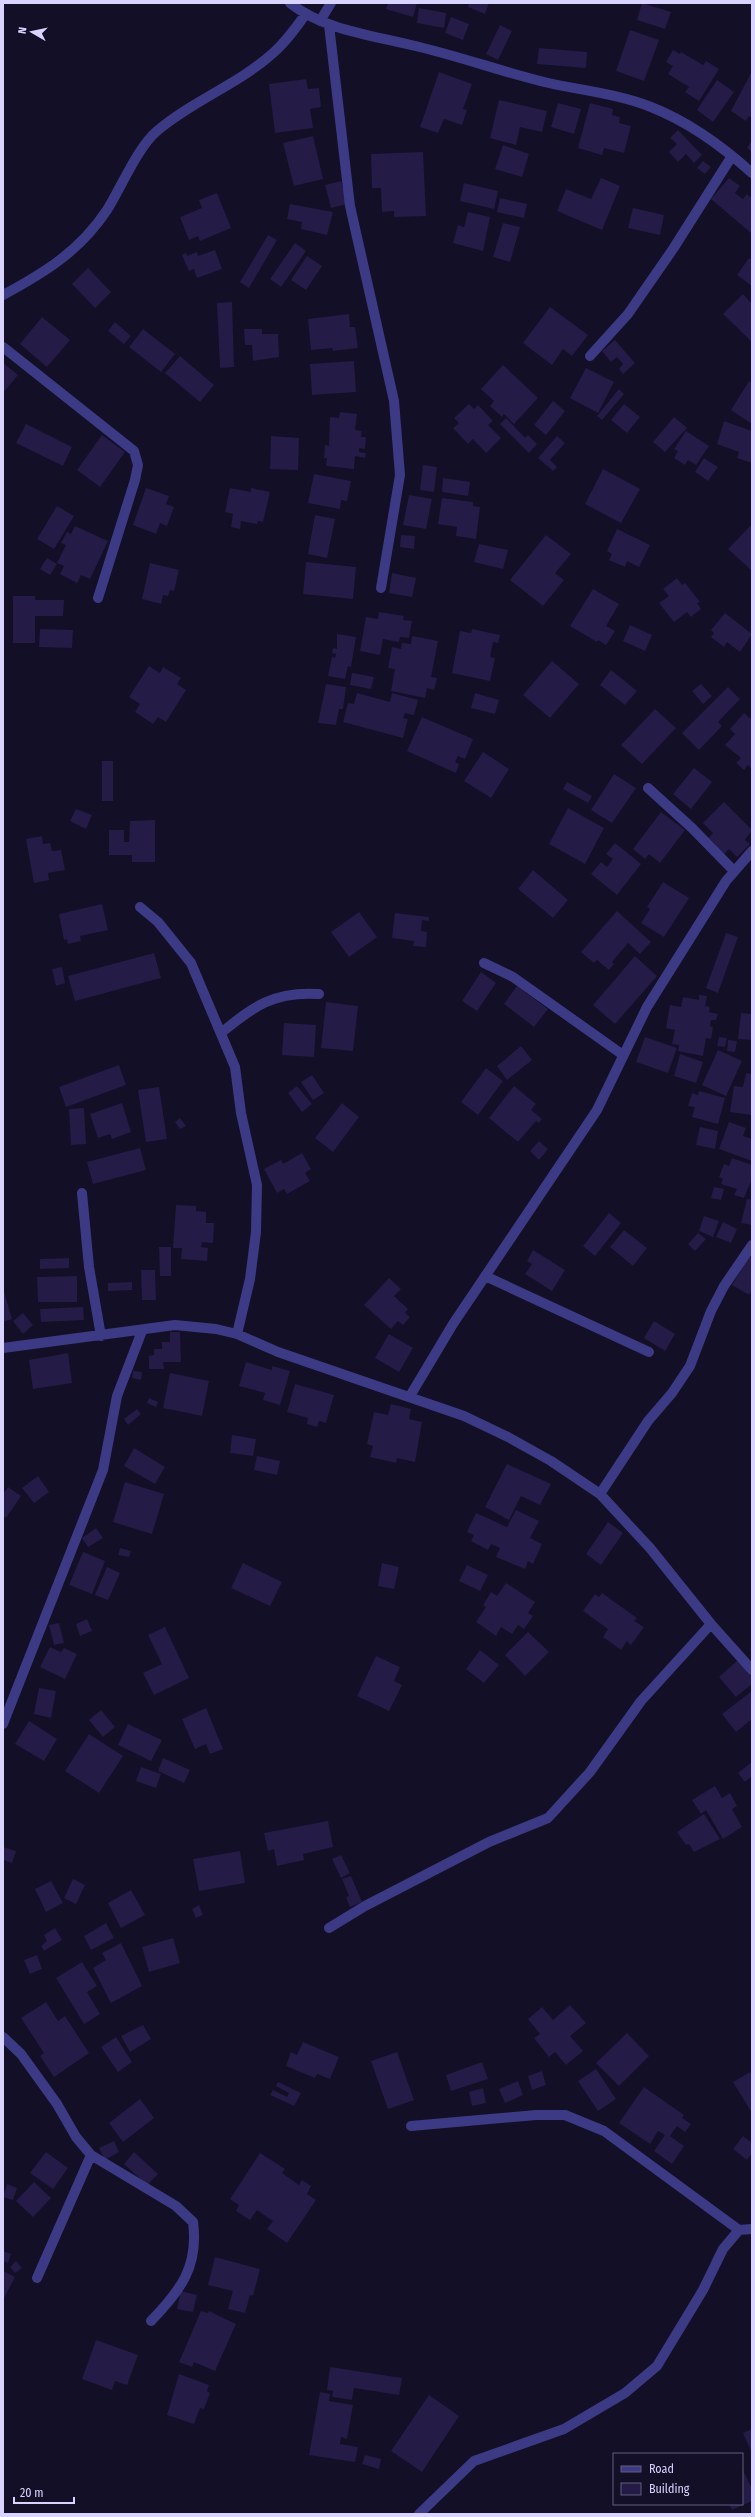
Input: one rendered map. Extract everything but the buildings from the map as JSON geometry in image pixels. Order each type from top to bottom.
[{"type":"street","points":[[290,3],[305,15],[324,23],[451,55],[540,81],[602,93],[650,107],[688,125],[732,156],[752,173]]},
{"type":"street","points":[[330,3],[324,23],[350,206],[394,401],[400,475],[381,588]]},
{"type":"street","points":[[3,295],[37,278],[88,236],[107,210],[134,163],[156,132],[242,77],[273,54],[292,34],[305,15]]},
{"type":"street","points":[[590,356],[628,314],[673,250],[732,156]]},
{"type":"street","points":[[3,347],[134,451],[138,465],[135,480],[98,598]]},
{"type":"street","points":[[648,788],[692,828],[734,870]]},
{"type":"street","points":[[410,1396],[485,1276],[597,1110],[623,1055],[652,1000],[734,870],[752,851]]},
{"type":"street","points":[[140,907],[158,922],[191,963],[235,1067],[241,1113],[257,1185],[256,1232],[250,1279],[237,1334]]},
{"type":"street","points":[[484,963],[513,977],[623,1055]]},
{"type":"street","points":[[221,1033],[247,1012],[271,998],[298,993],[319,994]]},
{"type":"street","points":[[82,1193],[89,1266],[101,1336]]},
{"type":"street","points":[[600,1494],[648,1421],[672,1393],[690,1366],[711,1311],[724,1286],[752,1246]]},
{"type":"street","points":[[485,1276],[649,1352]]},
{"type":"street","points":[[3,1348],[175,1326],[197,1326],[237,1334],[278,1352],[410,1396],[464,1416],[508,1437],[551,1461],[600,1494],[650,1548],[711,1624],[752,1670]]},
{"type":"street","points":[[3,1724],[103,1470],[117,1396],[142,1331]]},
{"type":"street","points":[[329,1928],[365,1906],[489,1842],[548,1818],[590,1772],[641,1701],[711,1624]]},
{"type":"street","points":[[3,2037],[21,2054],[57,2104],[76,2137],[91,2155],[176,2206],[193,2222],[195,2247],[188,2270],[177,2294],[151,2321]]},
{"type":"street","points":[[412,2126],[536,2115],[565,2115],[604,2131],[739,2230],[752,2229]]},
{"type":"street","points":[[37,2278],[91,2155]]},
{"type":"street","points":[[419,2514],[474,2461],[564,2428],[625,2393],[658,2366],[703,2290],[722,2249],[739,2230]]}]
